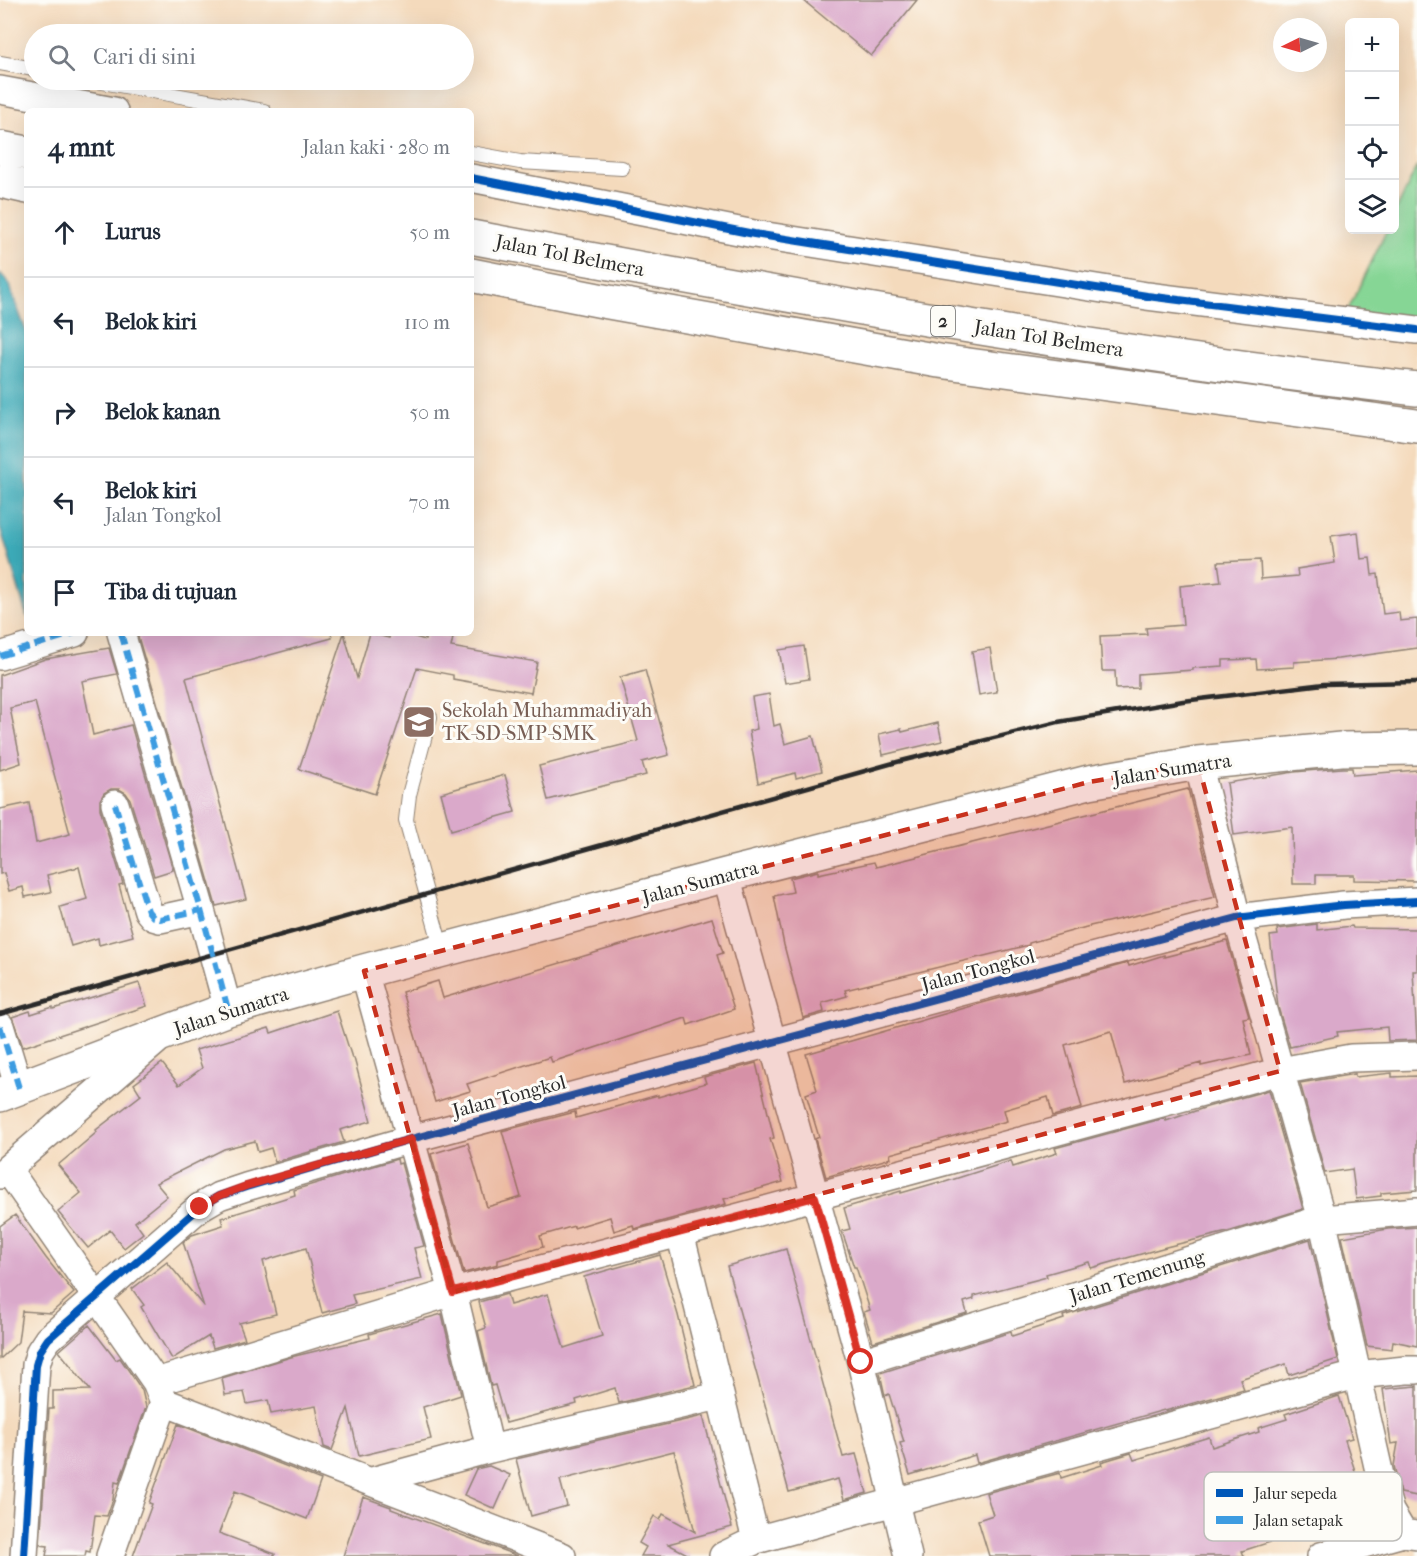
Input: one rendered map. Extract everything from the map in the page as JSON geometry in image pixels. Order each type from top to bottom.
[{"type":"highway","points":[[0,148],[24,152]]},
{"type":"highway","points":[[0,181],[24,186]]},
{"type":"highway","name":"Jalan Tol Belmera","points":[[474,238],[942,321],[1287,374],[1417,389]]},
{"type":"highway","name":"Jalan Tol Belmera","points":[[474,276],[939,361],[1417,426]]},
{"type":"highway","name":"Jalan Sumatra","points":[[9,1091],[228,1010],[364,971],[1089,782],[1198,763],[1341,748],[1417,748]]},
{"type":"street","points":[[0,90],[98,108]]},
{"type":"street","points":[[474,179],[754,234],[1148,296],[1417,330]]},
{"type":"street","points":[[0,657],[66,636]]},
{"type":"street","points":[[122,636],[228,1010]]},
{"type":"street","points":[[1198,763],[1237,918],[1322,1219],[1356,1375],[1380,1472]]},
{"type":"street","points":[[115,804],[148,911],[153,917],[160,919],[201,910]]},
{"type":"street","points":[[726,875],[861,1362],[908,1556]]},
{"type":"street","name":"Jalan Tongkol","points":[[24,1556],[36,1365],[40,1351],[48,1339],[97,1296],[200,1207],[219,1196],[246,1186],[411,1139],[1237,918],[1344,905],[1417,901]]},
{"type":"street","points":[[364,971],[453,1292],[490,1449]]},
{"type":"street","points":[[0,1026],[9,1091]]},
{"type":"street","points":[[166,1032],[4,1172],[97,1296],[160,1392],[372,1482],[562,1556]]},
{"type":"street","points":[[160,1392],[453,1292],[1280,1071],[1351,1058],[1417,1056]]},
{"type":"street","name":"Jalan Temenung","points":[[861,1362],[1322,1219],[1417,1211]]},
{"type":"street","points":[[680,1233],[756,1540]]},
{"type":"street","points":[[723,1556],[756,1540],[1356,1375],[1417,1370]]},
{"type":"street","points":[[110,1556],[160,1392]]},
{"type":"street","points":[[372,1482],[490,1449],[719,1396]]},
{"type":"street","points":[[1321,1556],[1382,1541]]},
{"type":"lane","points":[[0,63],[24,67]]},
{"type":"lane","points":[[147,90],[247,108]]},
{"type":"lane","points":[[474,154],[520,162],[621,168]]},
{"type":"lane","points":[[430,717],[409,795],[406,820],[442,950]]},
{"type":"highlighted area","points":[[1198,763],[1280,1071],[453,1292],[364,971],[1089,782]]},
{"type":"green space","points":[[1417,166],[1417,323],[1346,314],[1385,234],[1399,234],[1399,204]]},
{"type":"water","points":[[0,273],[8,282],[24,326],[24,607],[0,527]]},
{"type":"building","points":[[803,0],[917,0],[871,56]]},
{"type":"building","points":[[1358,532],[1361,559],[1370,558],[1372,575],[1378,574],[1383,614],[1399,612],[1400,621],[1417,619],[1417,648],[1338,659],[1294,662],[1294,667],[1257,669],[1256,659],[1223,660],[1223,666],[1138,674],[1138,688],[1116,689],[1115,671],[1102,671],[1100,636],[1147,634],[1146,628],[1183,625],[1180,586],[1221,582],[1218,562],[1260,560],[1261,579],[1298,576],[1297,569],[1335,563],[1331,536]]},
{"type":"building","points":[[138,636],[332,636],[332,638],[186,678],[246,899],[216,906]]},
{"type":"building","points":[[343,636],[357,678],[369,636],[389,638],[389,636],[412,636],[425,640],[426,636],[442,636],[453,638],[451,647],[537,662],[531,693],[453,679],[453,675],[417,668],[375,794],[299,769]]},
{"type":"building","points":[[804,646],[809,679],[785,683],[779,650]]},
{"type":"building","points":[[109,648],[117,674],[82,681],[93,735],[131,725],[173,870],[154,876],[130,799],[119,789],[111,789],[104,793],[100,800],[100,809],[123,884],[119,885],[133,936],[99,945],[98,938],[71,946],[60,907],[87,899],[79,867],[47,875],[51,892],[25,897],[23,887],[9,891],[4,873],[0,874],[0,809],[29,803],[36,843],[70,834],[35,702],[10,708],[21,763],[0,770],[0,675],[45,659]]},
{"type":"building","points":[[990,648],[997,692],[979,695],[972,651]]},
{"type":"building","points":[[645,670],[669,755],[642,762],[646,775],[548,800],[539,766],[638,741],[620,677]]},
{"type":"building","points":[[769,694],[774,726],[780,724],[785,744],[813,736],[822,771],[796,778],[795,773],[758,783],[749,731],[757,729],[752,697]]},
{"type":"building","points":[[938,723],[942,741],[883,755],[879,734],[901,729],[902,732]]},
{"type":"building","points":[[1352,768],[1353,775],[1417,770],[1417,881],[1354,880],[1354,875],[1316,875],[1316,884],[1293,884],[1292,827],[1234,835],[1227,783],[1294,772]]},
{"type":"building","points":[[505,775],[515,812],[451,830],[441,793]]},
{"type":"building","points":[[1188,789],[1215,897],[1090,926],[1029,943],[1029,945],[845,990],[847,996],[822,1003],[824,1012],[803,1018],[774,896],[793,892],[790,878],[874,862],[876,867]]},
{"type":"building","points":[[712,918],[723,953],[717,955],[734,1009],[688,1025],[686,1018],[552,1062],[550,1057],[467,1084],[470,1091],[435,1102],[402,992],[438,981],[443,998]]},
{"type":"building","points":[[1317,924],[1317,930],[1352,926],[1353,928],[1417,929],[1417,971],[1413,971],[1417,1040],[1388,1041],[1387,1027],[1337,1032],[1338,1036],[1290,1047],[1278,1007],[1270,936],[1278,935],[1277,929]]},
{"type":"building","points":[[1227,941],[1249,1017],[1243,1018],[1251,1055],[1201,1066],[1201,1063],[1125,1084],[1111,1031],[1065,1045],[1082,1108],[1053,1116],[1048,1097],[1004,1110],[1007,1121],[890,1154],[891,1158],[826,1177],[815,1139],[819,1137],[806,1094],[817,1090],[806,1054],[1128,963],[1129,966],[1164,955],[1164,957]]},
{"type":"building","points":[[139,983],[147,1006],[23,1047],[12,1017],[30,1011],[31,1014],[53,1007],[53,1009]]},
{"type":"building","points":[[337,1011],[352,1058],[354,1058],[371,1121],[340,1130],[344,1142],[275,1162],[271,1148],[258,1152],[255,1141],[224,1149],[156,1183],[167,1196],[135,1222],[143,1233],[124,1248],[110,1230],[88,1248],[58,1212],[81,1193],[58,1165],[97,1132],[96,1130],[141,1095],[134,1084],[162,1063],[179,1085],[202,1068],[196,1050],[269,1028],[271,1033]]},
{"type":"building","points":[[756,1063],[774,1138],[770,1139],[783,1182],[724,1199],[726,1204],[634,1229],[633,1225],[614,1231],[610,1217],[574,1228],[574,1226],[540,1236],[543,1247],[498,1260],[498,1264],[464,1273],[431,1154],[468,1143],[487,1207],[521,1197],[502,1131],[575,1112],[576,1118],[658,1095],[658,1097],[706,1083],[704,1077]]},
{"type":"building","points":[[1392,1073],[1392,1077],[1417,1076],[1417,1190],[1381,1193],[1381,1196],[1356,1199],[1352,1169],[1325,1173],[1300,1083],[1355,1074],[1355,1077]]},
{"type":"building","points":[[1269,1090],[1303,1209],[1231,1231],[1091,1268],[1089,1262],[1046,1274],[1047,1277],[974,1296],[974,1299],[964,1302],[967,1313],[873,1342],[864,1312],[870,1310],[842,1231],[850,1229],[844,1208],[901,1191],[901,1193],[939,1182],[939,1184],[1011,1161],[1013,1167],[1057,1153],[1055,1148],[1165,1118],[1166,1121]]},
{"type":"building","points":[[397,1159],[398,1164],[401,1163],[424,1246],[414,1248],[422,1279],[352,1295],[355,1304],[322,1313],[306,1248],[263,1261],[276,1314],[239,1323],[245,1339],[213,1348],[209,1336],[172,1359],[141,1307],[144,1305],[132,1289],[167,1262],[204,1307],[183,1242],[192,1235],[223,1225],[221,1218],[295,1195],[294,1190]]},
{"type":"building","points":[[15,1215],[74,1293],[51,1313],[22,1311],[18,1342],[0,1359],[0,1226]]},
{"type":"building","points":[[1417,1227],[1417,1346],[1393,1341],[1392,1349],[1367,1346],[1342,1237],[1388,1229]]},
{"type":"building","points":[[1310,1239],[1338,1359],[1289,1375],[1286,1364],[1240,1379],[1244,1389],[977,1463],[975,1455],[910,1475],[900,1443],[904,1442],[889,1394],[885,1396],[880,1373],[1011,1332],[1012,1336],[1064,1319],[1063,1316]]},
{"type":"building","points":[[786,1249],[843,1457],[856,1454],[867,1493],[844,1500],[838,1479],[789,1492],[727,1266]]},
{"type":"building","points":[[660,1255],[695,1385],[619,1403],[615,1388],[576,1400],[577,1404],[506,1423],[495,1385],[491,1386],[478,1331],[486,1328],[479,1302],[507,1294],[510,1305],[548,1294],[564,1348],[602,1336],[584,1277]]},
{"type":"building","points":[[442,1314],[461,1395],[423,1407],[431,1439],[359,1456],[348,1408],[332,1450],[324,1447],[316,1406],[271,1414],[268,1400],[247,1404],[244,1392],[225,1395],[222,1378],[291,1357],[370,1338],[369,1334]]},
{"type":"building","points":[[89,1325],[116,1360],[120,1358],[142,1390],[146,1407],[119,1483],[115,1482],[113,1499],[107,1516],[95,1515],[90,1552],[86,1551],[85,1556],[46,1556],[48,1546],[40,1545],[49,1409],[53,1409],[53,1391],[90,1390],[59,1351]]},
{"type":"building","points":[[1417,1386],[1417,1496],[1402,1493],[1402,1472],[1396,1472],[1394,1466],[1398,1443],[1391,1444],[1383,1389]]},
{"type":"building","points":[[1339,1396],[1352,1438],[1345,1440],[1355,1472],[1204,1472],[1204,1541],[1273,1541],[1242,1551],[1244,1556],[989,1556],[978,1520],[993,1515],[986,1493],[1060,1473],[1061,1478],[1131,1453],[1134,1460],[1209,1437],[1212,1447],[1259,1432],[1258,1428],[1287,1419],[1285,1414]]},
{"type":"building","points":[[703,1416],[732,1527],[668,1544],[691,1556],[641,1556],[646,1547],[639,1543],[654,1516],[660,1520],[663,1514],[695,1532],[674,1451],[560,1480],[567,1506],[531,1516],[516,1459]]},
{"type":"building","points":[[178,1424],[321,1480],[307,1519],[235,1491],[219,1533],[275,1554],[275,1556],[133,1556],[152,1504],[149,1503]]},
{"type":"building","points":[[489,1466],[510,1475],[495,1509],[464,1495],[476,1469]]},
{"type":"building","points":[[363,1497],[391,1507],[391,1509],[518,1556],[343,1556]]},
{"type":"railway","points":[[0,1014],[897,762],[1058,722],[1183,701],[1324,684],[1417,682]]},
{"type":"marked path","points":[[0,656],[65,636]]},
{"type":"marked path","points":[[122,636],[228,1009]]},
{"type":"marked path","points":[[115,804],[148,911],[153,917],[160,919],[201,910]]},
{"type":"marked path","points":[[0,1026],[19,1088]]},
{"type":"cycle path","points":[[474,179],[754,234],[1147,296],[1417,330]]},
{"type":"cycle path","points":[[24,1556],[36,1365],[40,1351],[48,1339],[200,1207],[219,1196],[411,1139],[1237,918],[1344,905],[1417,901]]},
{"type":"place","name":"Sekolah Muhammadiyah TK-SD-SMP-SMK","points":[[419,722]]},
{"type":"route","points":[[200,1207],[219,1196],[246,1186],[411,1139],[453,1292],[815,1197],[861,1362]]}]
